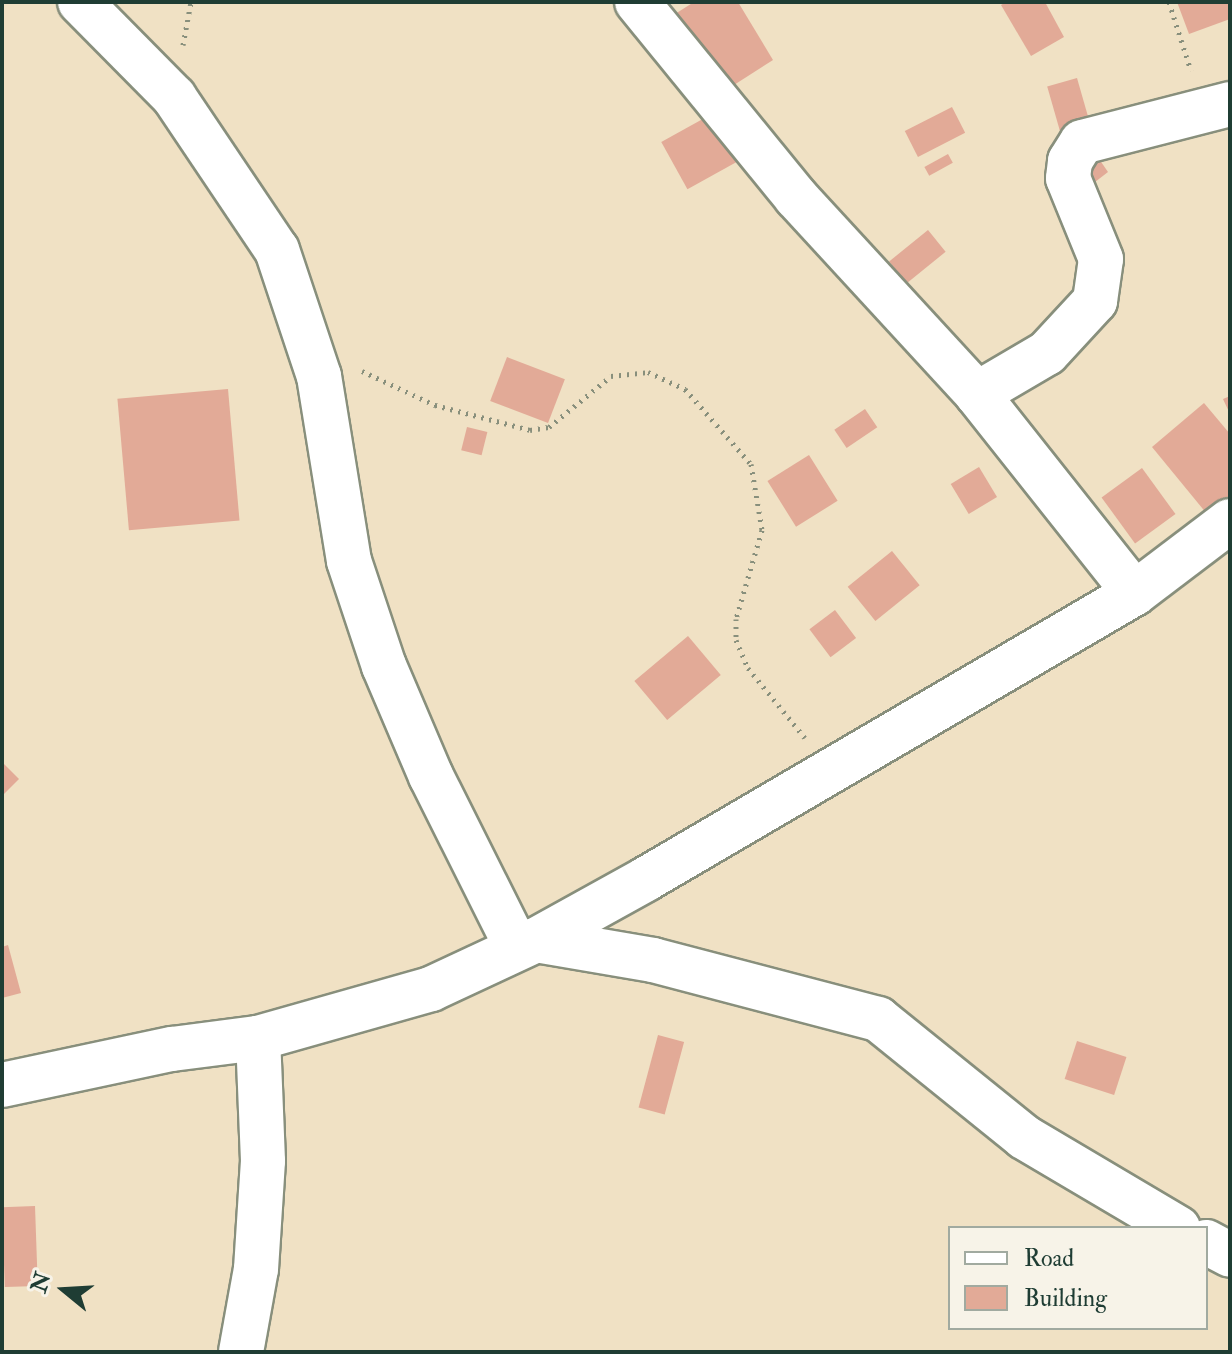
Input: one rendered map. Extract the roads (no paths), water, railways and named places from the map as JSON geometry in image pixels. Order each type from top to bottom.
[{"type":"street","points":[[80,2],[174,97],[217,154],[277,250],[319,376],[349,561],[384,666],[431,776],[526,943]]},
{"type":"street","points":[[637,2],[796,197],[977,394],[1135,593]]},
{"type":"street","points":[[977,394],[1047,353],[1095,301],[1101,259],[1068,178],[1070,161],[1082,142],[1217,107]]},
{"type":"street","points":[[2,1085],[172,1049],[258,1038],[431,989],[526,943],[1135,593],[1230,521]]},
{"type":"street","points":[[526,943],[653,960],[878,1019],[1024,1137],[1175,1226]]},
{"type":"street","points":[[241,1352],[256,1269],[263,1161],[258,1038]]},
{"type":"street","points":[[1208,1243],[1230,1255]]}]
